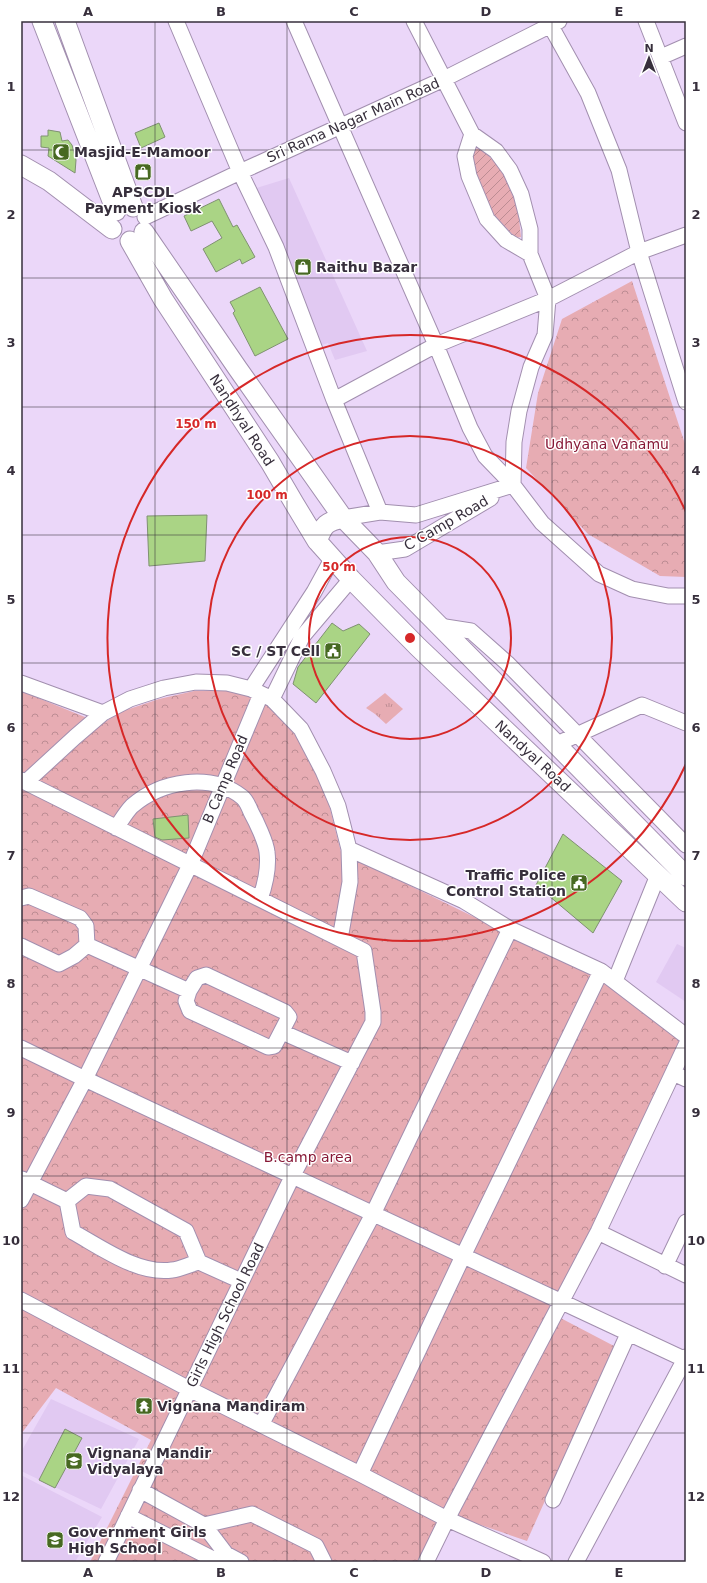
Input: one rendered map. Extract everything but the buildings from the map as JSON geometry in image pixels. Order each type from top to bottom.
[{"type":"main road","points":[[42,21],[130,223]]},
{"type":"main road","points":[[65,21],[130,223]]},
{"type":"main road","points":[[21,165],[130,223]]},
{"type":"main road","name":"Nandyal Road","points":[[130,223],[238,369],[343,518],[377,554],[396,582],[686,876]]},
{"type":"main road","name":"Nandhyal Road","points":[[130,223],[163,299],[270,462],[317,540],[332,559],[380,610]]},
{"type":"main road","points":[[317,540],[321,531],[329,521],[343,518]]},
{"type":"main road","points":[[380,610],[392,595],[396,582]]},
{"type":"main road","name":"Nandyal Road","points":[[380,610],[686,902]]},
{"type":"street","points":[[176,21],[240,172],[276,246],[334,400],[380,512]]},
{"type":"street","points":[[294,21],[436,345],[470,428],[485,456],[513,485],[542,523],[599,574],[632,589],[668,596],[686,596]]},
{"type":"street","points":[[414,21],[472,134],[496,150],[510,170],[521,194],[530,229],[530,254],[548,299],[545,335],[531,367],[520,410],[514,442],[513,485]]},
{"type":"street","points":[[646,21],[686,122]]},
{"type":"street","name":"Sri Rama Nagar Main Road","points":[[130,223],[444,79],[552,22]]},
{"type":"street","points":[[552,22],[588,93],[619,170],[639,252],[686,402]]},
{"type":"street","points":[[661,57],[686,46]]},
{"type":"street","points":[[472,134],[465,156],[469,176],[487,219],[506,240],[530,254]]},
{"type":"street","points":[[334,400],[436,345],[548,299],[639,252],[686,235]]},
{"type":"street","points":[[343,518],[380,512],[416,515],[513,485]]},
{"type":"street","name":"C Camp Road","points":[[377,554],[405,549],[513,485]]},
{"type":"street","name":"B Camp Road","points":[[21,1200],[26,1181],[84,1080],[190,865],[261,694],[332,559]]},
{"type":"street","points":[[261,694],[302,637],[350,579]]},
{"type":"street","points":[[439,626],[470,631],[507,663],[579,734],[686,845]]},
{"type":"street","points":[[196,682],[227,683],[261,694],[301,729],[323,770],[338,806],[349,849],[350,882],[340,939],[24,781],[75,736],[103,714],[130,699],[164,688],[196,682]]},
{"type":"street","points":[[21,683],[103,714]]},
{"type":"street","points":[[557,744],[642,705],[686,723]]},
{"type":"street","points":[[116,828],[131,807],[153,791],[182,783],[214,783],[223,786],[243,797],[256,820],[267,851],[266,883],[260,899]]},
{"type":"street","points":[[349,849],[464,901],[510,929],[601,970],[686,1036]]},
{"type":"street","points":[[615,981],[658,875]]},
{"type":"street","points":[[21,898],[29,896],[80,918],[86,926],[87,945]]},
{"type":"street","points":[[261,1425],[373,1214],[510,929]]},
{"type":"street","name":"Girls High School Road","points":[[106,1562],[292,1177],[373,1022],[374,1012],[364,951],[340,939]]},
{"type":"street","points":[[87,945],[189,991]]},
{"type":"street","points":[[21,946],[59,964],[74,956],[87,945]]},
{"type":"street","points":[[360,1474],[462,1256],[601,970]]},
{"type":"street","points":[[206,975],[285,1012],[289,1017],[274,1046],[268,1047],[190,1011],[186,1001],[189,991],[197,978],[206,975]]},
{"type":"street","points":[[282,1032],[352,1063]]},
{"type":"street","points":[[426,1562],[447,1519],[562,1303],[679,1076],[686,1045]]},
{"type":"street","points":[[21,1048],[84,1080],[628,1334],[686,1359],[576,1562]]},
{"type":"street","points":[[26,1181],[66,1201],[74,1232],[107,1252],[144,1269],[172,1270],[199,1262],[241,1281]]},
{"type":"street","points":[[66,1201],[86,1186],[110,1189],[186,1231],[199,1262]]},
{"type":"street","points":[[666,1266],[686,1222]]},
{"type":"street","points":[[598,1232],[686,1275]]},
{"type":"street","points":[[21,1300],[189,1389],[447,1519],[543,1562]]},
{"type":"street","points":[[553,1500],[628,1334]]},
{"type":"street","points":[[140,1490],[204,1525],[226,1554],[241,1562]]},
{"type":"street","points":[[204,1525],[252,1514],[316,1546],[324,1562]]},
{"type":"street","points":[[128,1516],[218,1562]]},
{"type":"shaded area","name":"Raithu Bazar","points":[[289,178],[367,351],[335,360],[328,343],[308,350],[247,191]]},
{"type":"shaded area","points":[[677,944],[686,948],[686,1002],[656,982]]},
{"type":"shaded area","name":"Vignana Mandir Vidyalaya","points":[[51,1399],[139,1439],[101,1509],[21,1471],[21,1452]]},
{"type":"shaded area","name":"Government Girls High School","points":[[21,1475],[102,1517],[75,1562],[21,1562]]},
{"type":"green space","points":[[481,148],[503,170],[518,209],[521,237],[516,238],[492,213],[477,178],[473,157],[475,149]]},
{"type":"green space","name":"Udhyana Vanamu","points":[[632,281],[686,447],[686,577],[660,576],[588,534],[526,468],[538,393],[562,319]]},
{"type":"green space","name":"B.camp area","points":[[234,690],[264,702],[299,736],[323,781],[341,852],[515,937],[602,976],[683,1039],[551,1313],[614,1346],[527,1541],[446,1513],[422,1562],[90,1562],[151,1440],[56,1388],[21,1434],[21,691],[102,724],[120,712],[159,699],[194,691]]},
{"type":"green space","points":[[385,693],[403,709],[386,724],[366,708]]},
{"type":"place","name":"Masjid-E-Mamoor","points":[[61,152]]},
{"type":"place","name":"APSCDL Payment Kiosk","points":[[143,172]]},
{"type":"place","name":"Raithu Bazar","points":[[303,267]]},
{"type":"place","name":"SC / ST Cell","points":[[333,651]]},
{"type":"place","name":"Traffic Police Control Station","points":[[579,883]]},
{"type":"place","name":"Vignana Mandiram","points":[[144,1406]]},
{"type":"place","name":"Vignana Mandir Vidyalaya","points":[[74,1461]]},
{"type":"place","name":"Government Girls High School","points":[[55,1540]]}]
